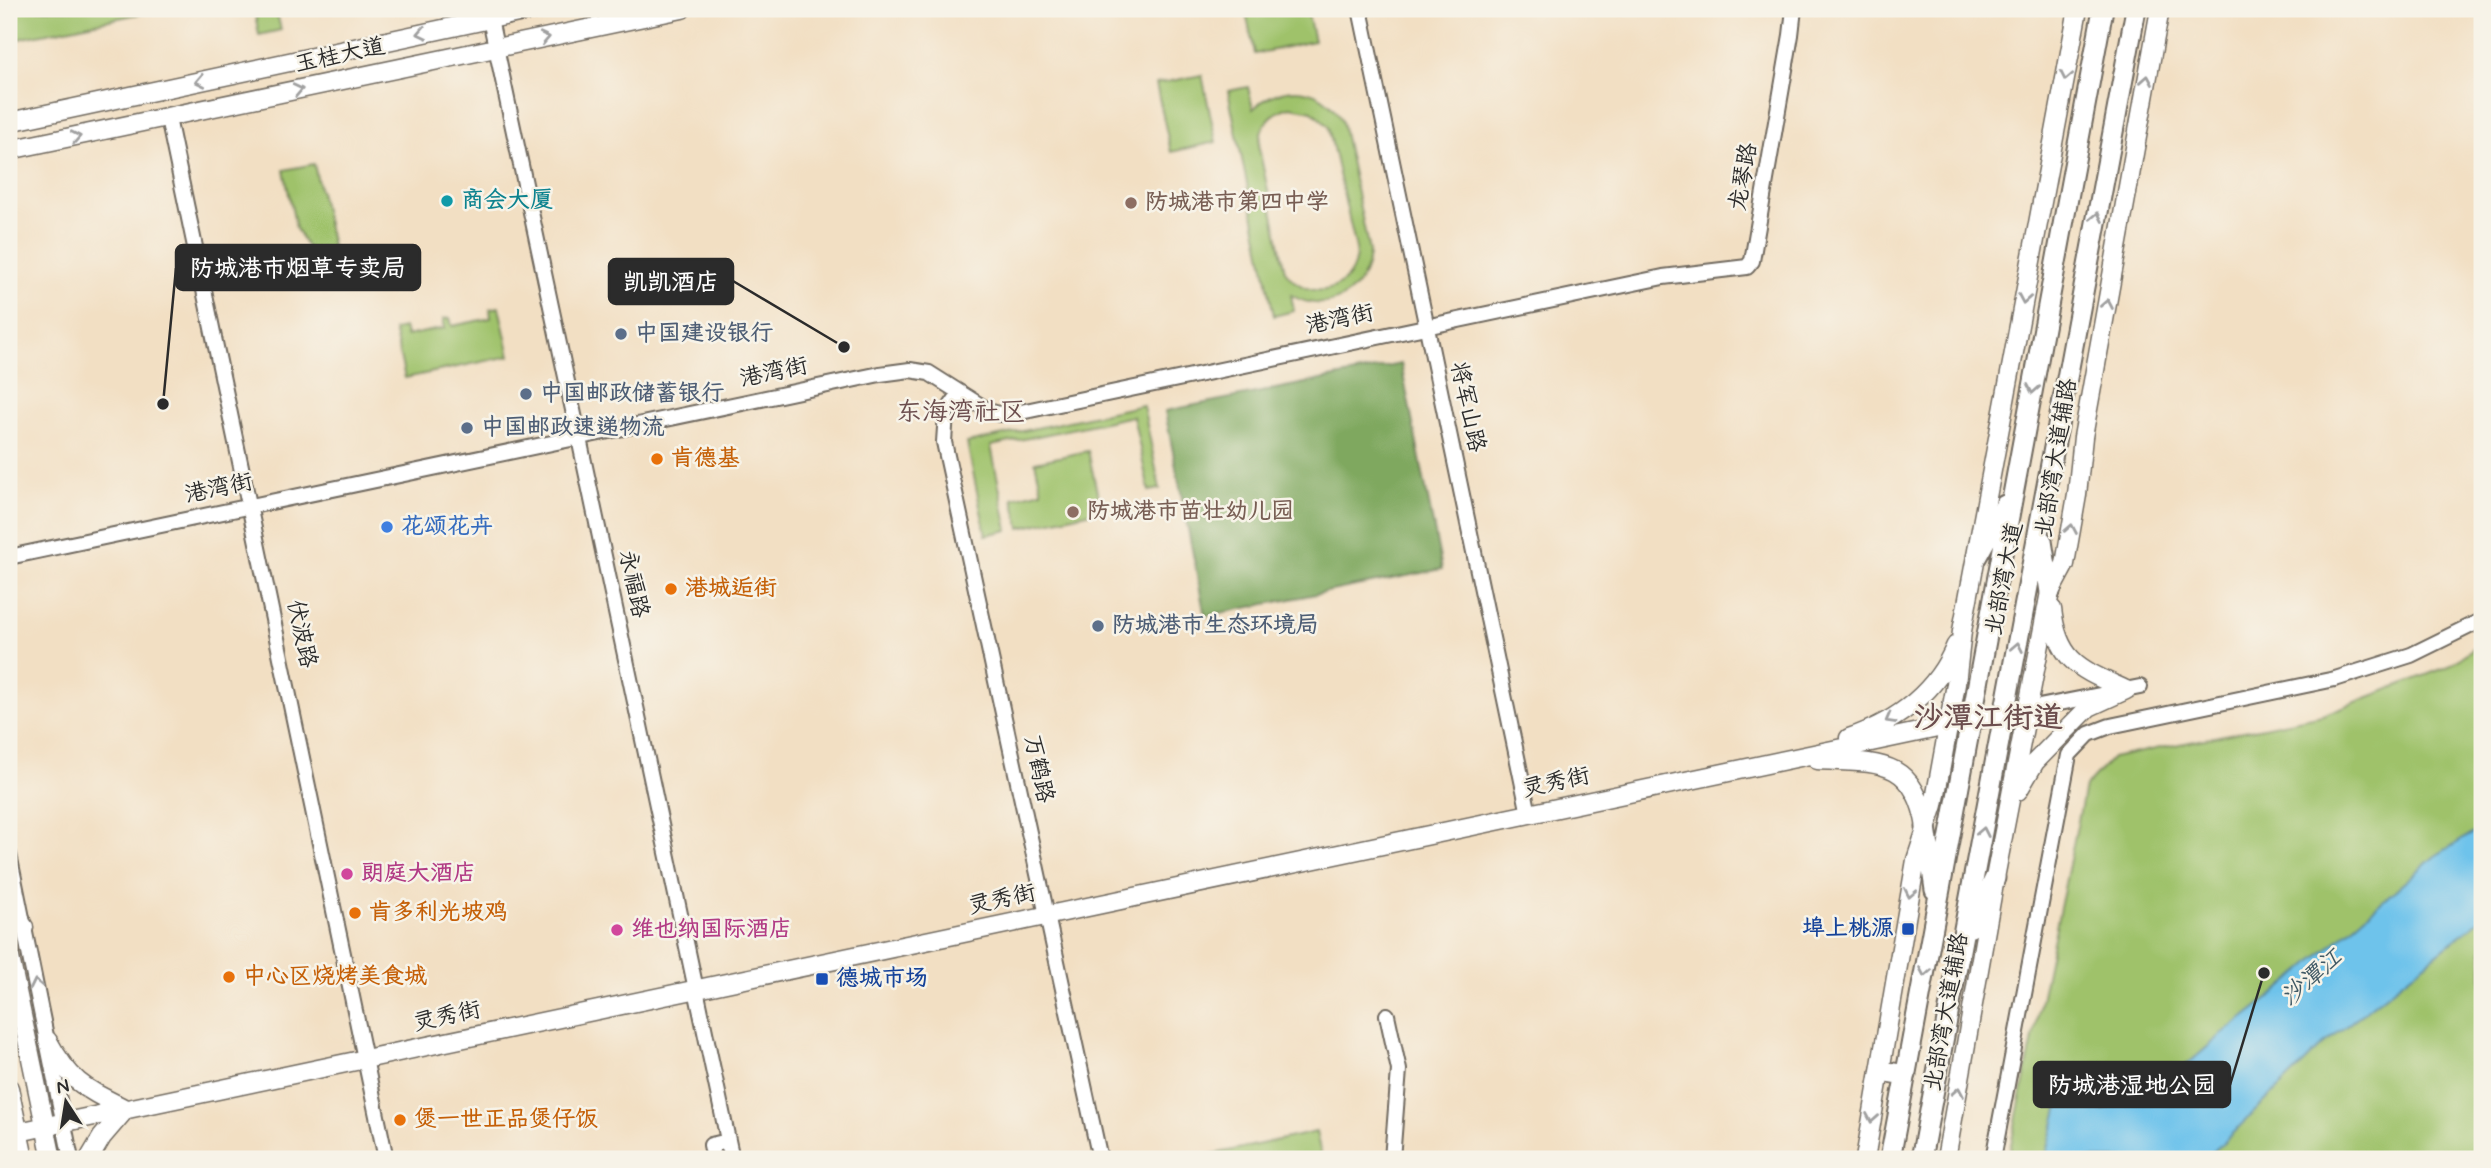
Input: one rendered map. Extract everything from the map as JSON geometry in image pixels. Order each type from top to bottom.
[{"type":"highway","name":"北部湾大道","points":[[1890,1159],[2103,9]]},
{"type":"highway","name":"北部湾大道","points":[[1921,1159],[2136,9]]},
{"type":"highway","points":[[1977,556],[2014,489]]},
{"type":"highway","points":[[2040,524],[2050,592]]},
{"type":"highway","points":[[1926,827],[1937,905]]},
{"type":"highway","points":[[1961,947],[1996,878]]},
{"type":"highway","points":[[1881,1071],[1906,1074]]},
{"type":"main road","name":"玉桂大道","points":[[9,122],[537,9]]},
{"type":"main road","name":"玉桂大道","points":[[9,150],[681,9]]},
{"type":"main road","points":[[1865,1159],[1916,860],[1934,805],[1962,631],[2078,9]]},
{"type":"main road","name":"北部湾大道辅路","points":[[1946,1159],[2050,592],[2065,564],[2077,495],[2083,437],[2160,9]]},
{"type":"main road","points":[[2050,592],[2057,640],[2067,656],[2084,670],[2133,688]]},
{"type":"main road","points":[[1790,759],[1868,732],[1901,713],[1931,688],[1949,661],[1962,631]]},
{"type":"main road","points":[[2007,821],[2019,789],[2035,762],[2089,707],[2133,688]]},
{"type":"main road","name":"灵秀街","points":[[13,1133],[2004,714]]},
{"type":"main road","points":[[1790,759],[1869,762],[1890,766],[1906,778],[1915,792],[1923,809],[1926,827]]},
{"type":"main road","points":[[9,910],[24,927]]},
{"type":"main road","points":[[9,953],[54,1125],[52,1159]]},
{"type":"main road","points":[[48,1041],[76,1082],[126,1109],[102,1137],[89,1159]]},
{"type":"main road","points":[[9,1088],[13,1133],[24,1159]]},
{"type":"street","name":"将军山路","points":[[1360,9],[1529,814]]},
{"type":"street","name":"龙琴路","points":[[1663,277],[1747,267],[1752,261],[1794,9]]},
{"type":"street","name":"永福路","points":[[490,19],[732,1159]]},
{"type":"street","name":"伏波路","points":[[168,118],[386,1159]]},
{"type":"street","name":"港湾街","points":[[9,557],[880,374],[910,370],[929,373],[989,411],[999,414],[1016,413],[1663,277]]},
{"type":"street","name":"万鹤路","points":[[960,393],[946,414],[944,442],[1100,1159]]},
{"type":"street","points":[[1993,1159],[2069,755],[2089,734],[2110,726],[2335,679],[2412,655],[2482,620]]},
{"type":"street","points":[[2004,714],[2133,688]]},
{"type":"street","points":[[9,854],[48,1041],[54,1125],[71,1159]]},
{"type":"street","points":[[1387,1015],[1399,1070],[1392,1159]]},
{"type":"street","points":[[714,1159],[711,1145],[728,1141]]},
{"type":"green space","points":[[9,9],[162,9],[9,41]]},
{"type":"green space","points":[[254,9],[276,9],[281,30],[259,35]]},
{"type":"green space","points":[[1245,9],[1307,9],[1314,41],[1255,54]]},
{"type":"green space","points":[[1202,75],[1216,142],[1171,152],[1156,84]]},
{"type":"green space","points":[[1248,87],[1253,109],[1276,94],[1301,90],[1313,93],[1334,109],[1342,122],[1369,251],[1367,266],[1361,279],[1343,297],[1318,303],[1291,295],[1294,311],[1274,316],[1228,91]],"holes":[[[1290,107],[1312,111],[1328,126],[1356,249],[1349,275],[1330,289],[1318,290],[1295,282],[1285,271],[1259,148],[1261,133],[1271,117]]]},
{"type":"green space","points":[[314,164],[338,274],[316,279],[315,272],[327,269],[323,248],[309,250],[296,229],[284,170]]},
{"type":"green space","points":[[499,307],[510,356],[405,378],[394,330],[404,328],[406,336],[445,328],[443,319],[450,318],[452,326],[491,318],[490,309]]},
{"type":"green space","points":[[1401,364],[1442,569],[1205,616],[1165,411]]},
{"type":"green space","points":[[1143,405],[1160,489],[1149,491],[1133,416],[991,446],[1008,530],[986,535],[967,443]]},
{"type":"green space","points":[[1088,451],[1101,510],[1020,528],[1013,498],[1042,491],[1035,462]]},
{"type":"green space","points":[[2482,642],[2482,1159],[2008,1159],[2085,787],[2112,758],[2322,715],[2447,667]]},
{"type":"green space","points":[[1316,1132],[1322,1159],[1191,1159]]},
{"type":"water","name":"沙潭江","points":[[2482,828],[2482,918],[2325,1043],[2206,1159],[2045,1159],[2061,1098],[2103,1110],[2168,1081],[2277,992],[2435,856]]},
{"type":"place","name":"商会大厦","points":[[447,201]]},
{"type":"place","name":"防城港市第四中学","points":[[1131,203]]},
{"type":"place","name":"中国建设银行","points":[[621,334]]},
{"type":"place","name":"凯凯酒店","points":[[844,347]]},
{"type":"place","name":"中国邮政储蓄银行","points":[[526,394]]},
{"type":"place","name":"防城港市烟草专卖局","points":[[163,404]]},
{"type":"place","name":"中国邮政速递物流","points":[[467,428]]},
{"type":"place","name":"肯德基","points":[[657,459]]},
{"type":"place","name":"防城港市苗壮幼儿园","points":[[1073,512]]},
{"type":"place","name":"花颂花卉","points":[[387,527]]},
{"type":"place","name":"港城逅街","points":[[671,589]]},
{"type":"place","name":"防城港市生态环境局","points":[[1098,626]]},
{"type":"place","name":"朗庭大酒店","points":[[347,874]]},
{"type":"place","name":"肯多利光坡鸡","points":[[355,913]]},
{"type":"place","name":"埠上桃源","points":[[1908,929]]},
{"type":"place","name":"维也纳国际酒店","points":[[617,930]]},
{"type":"place","name":"防城港湿地公园","points":[[2264,973]]},
{"type":"place","name":"中心区烧烤美食城","points":[[229,977]]},
{"type":"place","name":"德城市场","points":[[822,979]]},
{"type":"place","name":"煲一世正品煲仔饭","points":[[400,1120]]},
{"type":"district","name":"东海湾社区","points":[[961,413]]},
{"type":"district","name":"沙潭江街道","points":[[1988,718]]}]
